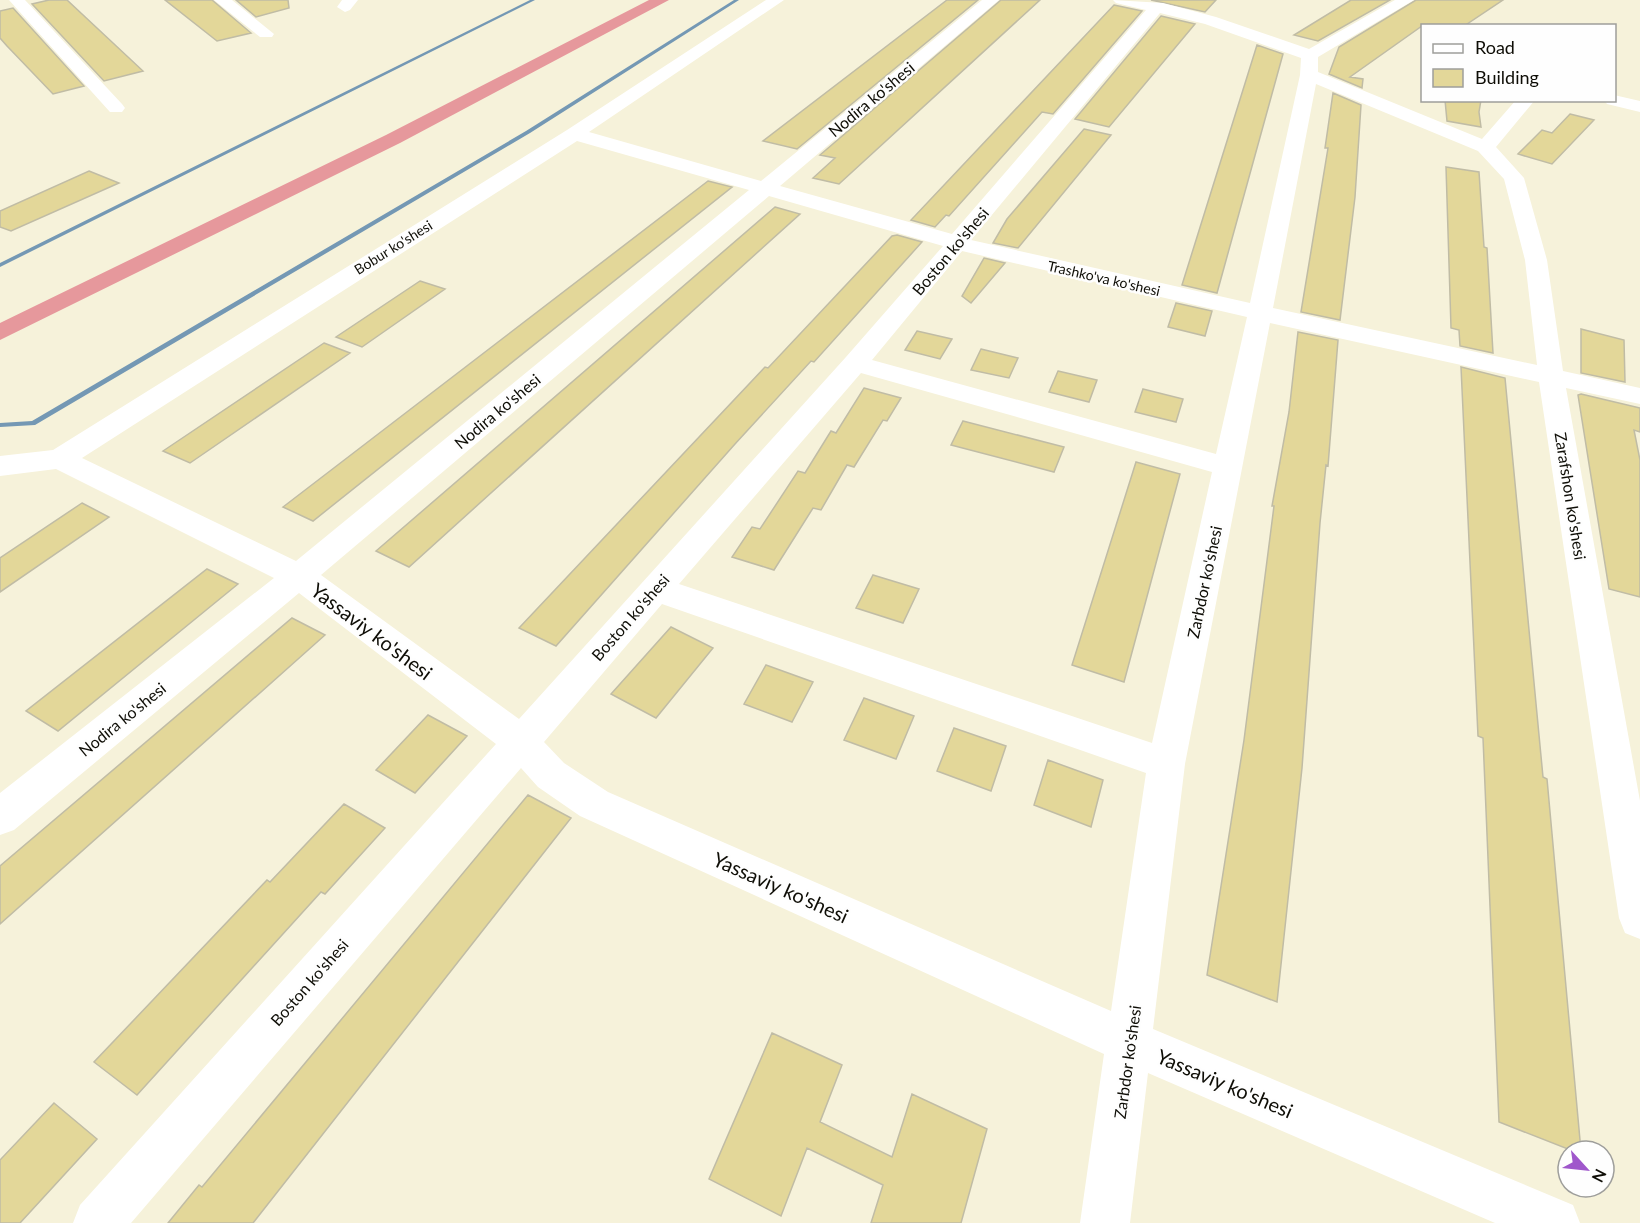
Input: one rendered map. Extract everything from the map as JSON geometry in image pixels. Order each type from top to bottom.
[{"type":"highway","points":[[0,333],[393,139],[661,0]]},
{"type":"street","points":[[17,0],[116,108]]},
{"type":"street","points":[[222,0],[266,34]]},
{"type":"street","name":"Bobur ko'shesi","points":[[0,466],[60,459],[574,134],[776,0]]},
{"type":"street","name":"Nodira ko'shesi","points":[[0,817],[299,576],[991,0]]},
{"type":"street","points":[[1121,0],[1158,6],[1210,20],[1485,147],[1524,102]]},
{"type":"street","points":[[1310,65],[1406,0]]},
{"type":"street","name":"Boston ko'shesi","points":[[98,1223],[855,363],[1158,6]]},
{"type":"street","name":"Zarbdor ko'shesi","points":[[1105,1223],[1166,764],[1310,65]]},
{"type":"street","points":[[1616,101],[1640,107]]},
{"type":"street","name":"Trashko'va ko'shesi","points":[[574,134],[958,243],[1260,314],[1640,396]]},
{"type":"street","name":"Zarafshon ko'shesi","points":[[1485,147],[1514,178],[1536,260],[1551,376],[1640,918]]},
{"type":"street","points":[[855,363],[1228,467]]},
{"type":"street","name":"Yassaviy ko'shesi","points":[[60,459],[299,576],[520,741],[551,775],[594,804],[1129,1042],[1555,1223]]},
{"type":"street","points":[[655,589],[1166,764]]},
{"type":"building","points":[[49,0],[67,0],[143,71],[104,81],[32,4]]},
{"type":"building","points":[[165,0],[212,0],[251,33],[217,41]]},
{"type":"building","points":[[236,0],[288,0],[289,8],[256,17]]},
{"type":"building","points":[[947,0],[978,0],[797,149],[763,141]]},
{"type":"building","points":[[1001,0],[1040,0],[839,184],[813,178],[835,158],[820,155]]},
{"type":"building","points":[[1151,0],[1216,0],[1205,12]]},
{"type":"building","points":[[1351,0],[1390,0],[1318,41],[1294,35]]},
{"type":"building","points":[[1416,0],[1503,0],[1467,24],[1421,24],[1421,27],[1350,77],[1363,79],[1362,88],[1329,74],[1339,47]]},
{"type":"building","points":[[1114,5],[1142,11],[1053,114],[1042,112],[949,216],[946,215],[935,227],[911,220]]},
{"type":"building","points":[[13,8],[84,86],[53,94],[7,46],[0,38],[0,11]]},
{"type":"building","points":[[1161,16],[1195,24],[1109,127],[1075,119]]},
{"type":"building","points":[[1257,45],[1283,54],[1217,293],[1182,285]]},
{"type":"building","points":[[1333,93],[1361,105],[1355,197],[1340,320],[1301,312],[1328,148],[1325,148]]},
{"type":"building","points":[[1445,102],[1481,102],[1481,127],[1447,121]]},
{"type":"building","points":[[1570,114],[1594,120],[1552,164],[1518,154],[1542,130],[1552,133]]},
{"type":"building","points":[[1084,129],[1111,135],[1018,248],[993,243],[1007,219]]},
{"type":"building","points":[[1446,167],[1479,172],[1484,247],[1487,248],[1493,353],[1460,346],[1459,330],[1451,328]]},
{"type":"building","points":[[89,171],[119,183],[11,231],[0,227],[0,211]]},
{"type":"building","points":[[708,181],[732,187],[313,521],[283,507]]},
{"type":"building","points":[[775,207],[800,214],[409,567],[376,551]]},
{"type":"building","points":[[897,235],[922,242],[814,362],[811,361],[735,444],[556,646],[519,628],[765,367],[768,368],[892,236]]},
{"type":"building","points":[[984,258],[1005,263],[971,303],[962,296]]},
{"type":"building","points":[[420,281],[445,289],[362,347],[336,337]]},
{"type":"building","points":[[1176,303],[1212,311],[1205,336],[1168,327]]},
{"type":"building","points":[[1581,329],[1624,340],[1625,382],[1581,373]]},
{"type":"building","points":[[917,331],[952,339],[940,359],[905,350]]},
{"type":"building","points":[[1298,332],[1338,340],[1328,466],[1326,465],[1320,523],[1302,768],[1277,1002],[1207,975],[1244,740],[1274,506],[1272,506],[1289,412]]},
{"type":"building","points":[[324,343],[350,353],[190,463],[163,451]]},
{"type":"building","points":[[981,349],[1018,358],[1009,378],[971,370]]},
{"type":"building","points":[[1461,367],[1505,378],[1543,777],[1547,779],[1580,1139],[1556,1139],[1556,1144],[1499,1122],[1483,738],[1478,736]]},
{"type":"building","points":[[1058,371],[1097,380],[1089,402],[1049,392]]},
{"type":"building","points":[[864,388],[901,398],[887,421],[883,420],[854,467],[847,465],[821,510],[813,508],[774,570],[732,557],[752,527],[760,529],[798,471],[805,473],[831,431],[836,433]]},
{"type":"building","points":[[1143,389],[1183,399],[1176,422],[1135,412]]},
{"type":"building","points":[[1578,395],[1640,408],[1640,432],[1634,430],[1640,460],[1640,597],[1609,589]]},
{"type":"building","points":[[963,421],[1064,447],[1054,472],[951,445]]},
{"type":"building","points":[[1136,462],[1180,474],[1124,682],[1072,665]]},
{"type":"building","points":[[82,503],[109,517],[0,592],[0,558]]},
{"type":"building","points":[[207,569],[238,584],[58,731],[26,711]]},
{"type":"building","points":[[873,575],[919,589],[903,623],[856,608]]},
{"type":"building","points":[[292,618],[325,635],[0,924],[0,866]]},
{"type":"building","points":[[671,627],[713,648],[656,718],[611,694]]},
{"type":"building","points":[[766,665],[813,682],[792,722],[744,704]]},
{"type":"building","points":[[864,698],[914,716],[896,759],[844,740]]},
{"type":"building","points":[[428,715],[467,736],[415,793],[376,770]]},
{"type":"building","points":[[954,728],[1006,746],[991,791],[937,771]]},
{"type":"building","points":[[1048,760],[1103,780],[1091,827],[1034,805]]},
{"type":"building","points":[[528,795],[571,818],[253,1223],[168,1223],[199,1185],[202,1187]]},
{"type":"building","points":[[344,804],[385,828],[325,894],[321,892],[137,1095],[94,1062],[267,880],[270,882]]},
{"type":"building","points":[[772,1033],[842,1065],[820,1122],[892,1157],[912,1094],[987,1129],[961,1223],[871,1223],[883,1185],[807,1148],[781,1216],[709,1179]]},
{"type":"building","points":[[54,1103],[97,1139],[20,1223],[0,1223],[0,1160]]},
{"type":"waterway","points":[[0,265],[533,0]]},
{"type":"waterway","points":[[0,425],[33,423],[528,132],[737,0]]}]
